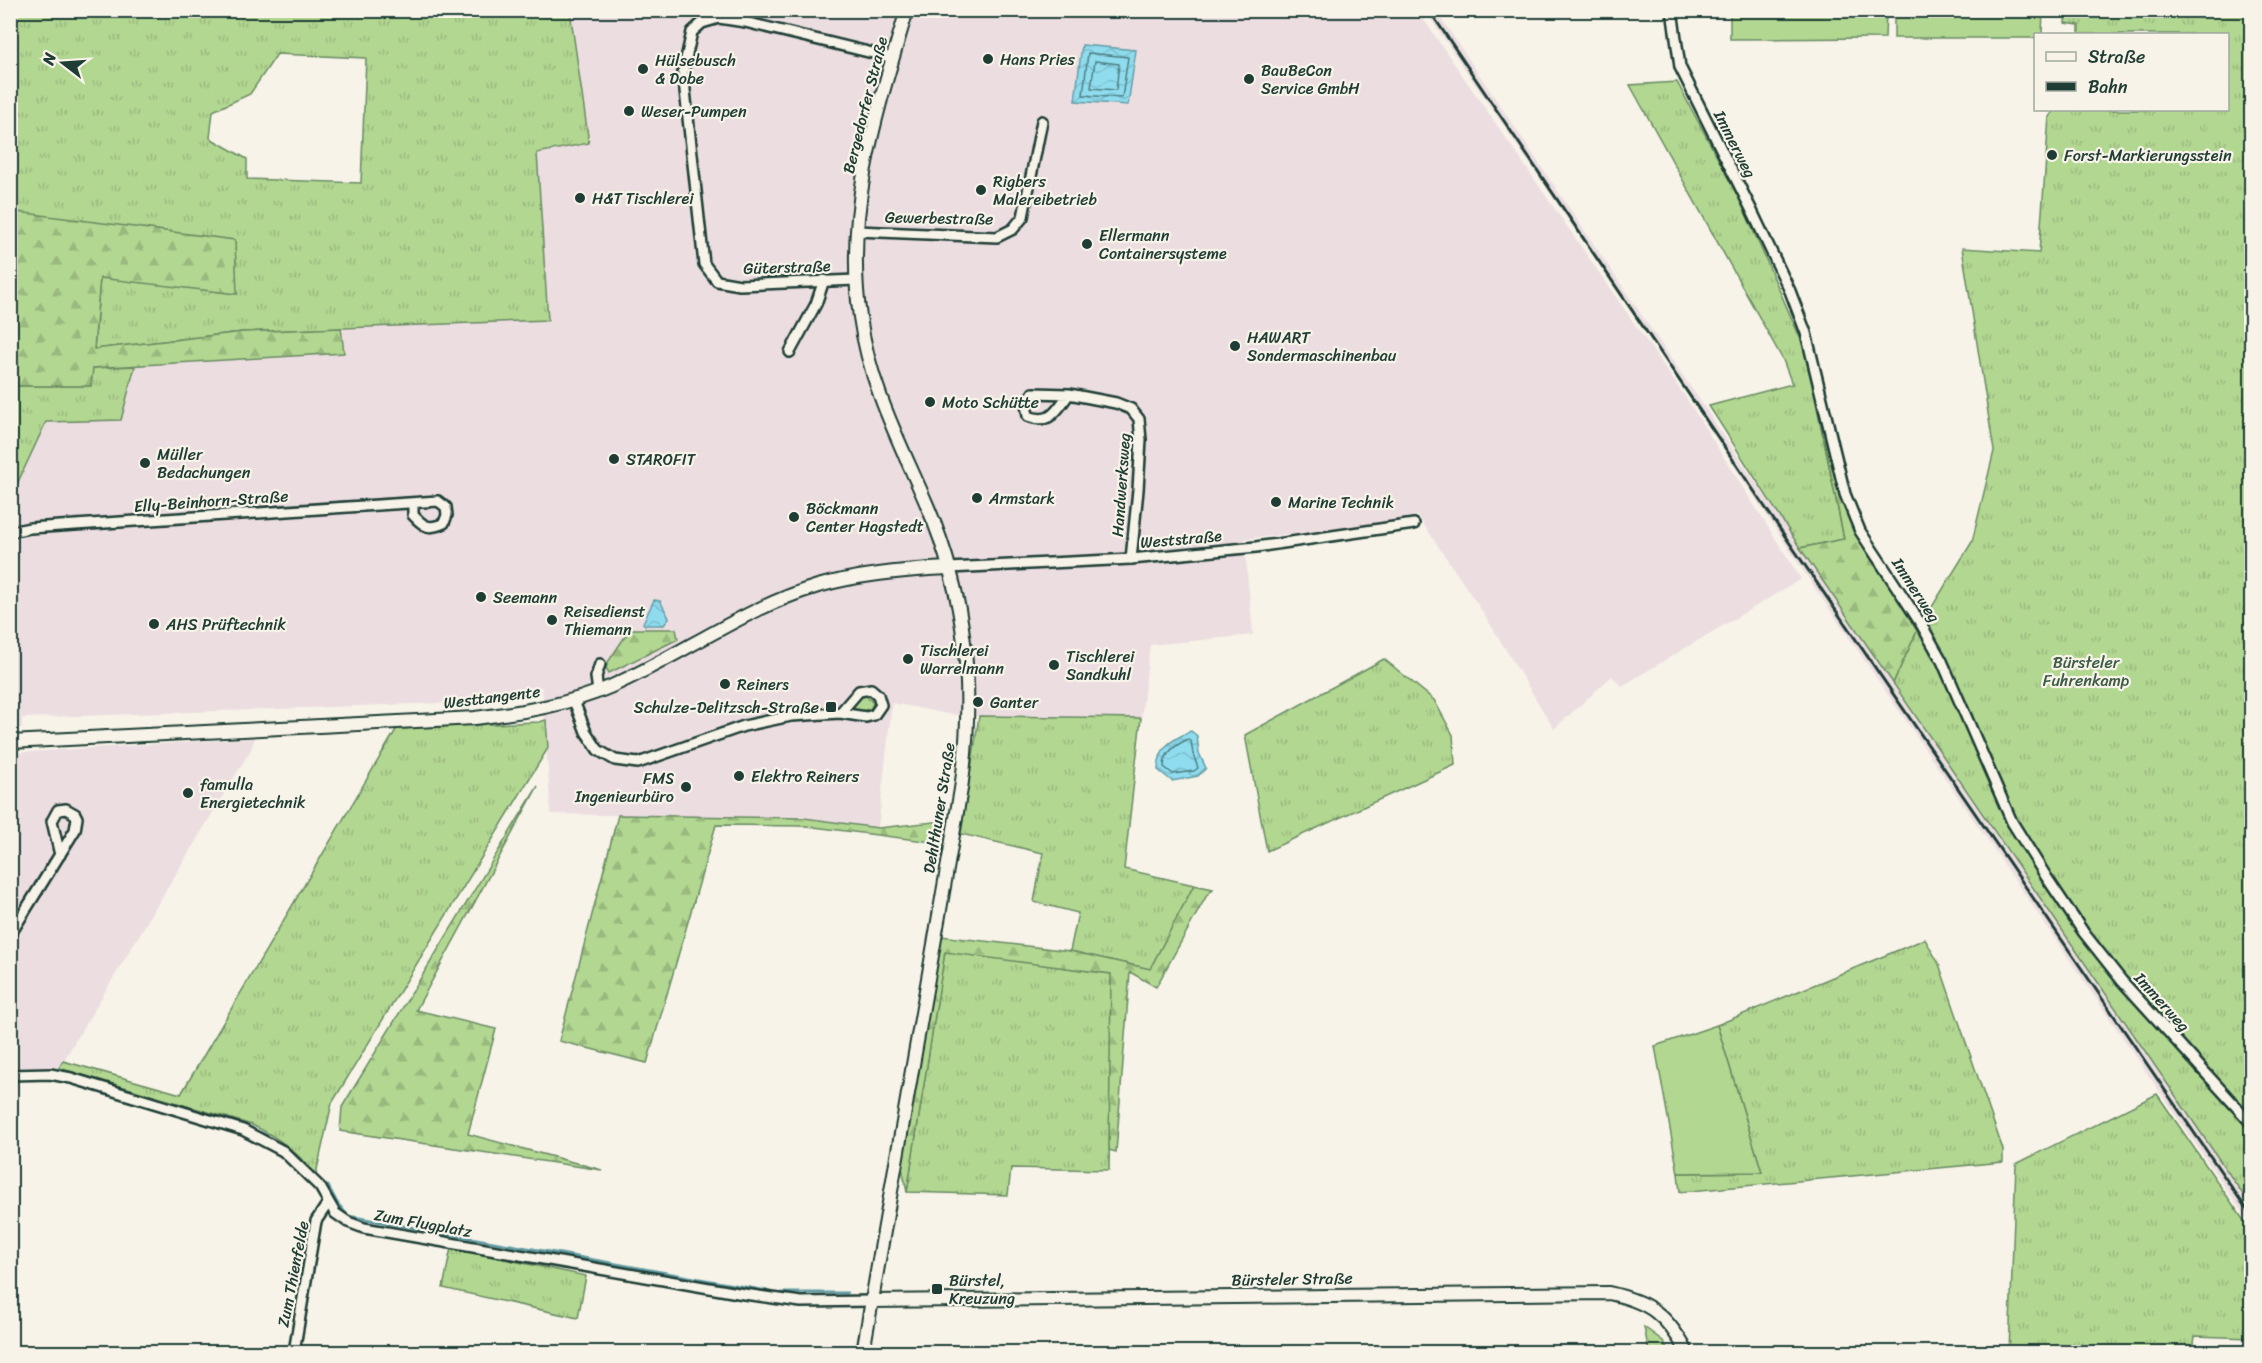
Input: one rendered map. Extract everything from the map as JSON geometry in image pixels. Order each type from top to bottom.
[{"type":"street","name":"Bergedorfer Straße","points":[[856,280],[856,231],[867,150],[907,10]]},
{"type":"street","name":"Immerweg","points":[[1672,10],[1680,67],[1757,221],[1790,291],[1806,333],[1845,494],[1860,531],[1921,624],[1942,661],[2012,822],[2047,878],[2122,981],[2252,1124]]},
{"type":"street","name":"Güterstraße","points":[[856,280],[740,285],[717,281],[704,264],[685,106],[683,72],[687,47],[692,32],[702,23],[719,18],[745,22],[893,58]]},
{"type":"street","name":"Gewerbestraße","points":[[856,231],[996,237],[1013,229],[1023,217],[1042,121]]},
{"type":"street","points":[[790,352],[816,304],[824,280]]},
{"type":"street","name":"Dehlthuner Straße","points":[[856,280],[867,354],[881,401],[927,505],[957,595],[965,641],[968,718],[966,756],[863,1353]]},
{"type":"street","name":"Handwerksweg","points":[[1069,394],[1051,417],[1040,420],[1028,416],[1026,404],[1033,393],[1069,394],[1116,404],[1131,409],[1139,419],[1141,440],[1131,559]]},
{"type":"street","name":"Elly-Beinhorn-Straße","points":[[10,532],[30,528],[413,503]]},
{"type":"street","name":"Weststraße","points":[[949,568],[1131,559],[1256,547],[1414,525]]},
{"type":"street","name":"Westtangente","points":[[10,742],[475,718],[538,709],[598,691],[663,660],[760,608],[818,586],[867,575],[949,568]]},
{"type":"street","points":[[598,691],[596,677],[600,664]]},
{"type":"street","points":[[574,700],[586,732],[598,750],[615,760],[638,763],[744,726],[791,716],[840,713]]},
{"type":"street","points":[[10,935],[60,855]]},
{"type":"street","name":"Zum Flugplatz","points":[[10,1075],[50,1074],[71,1078],[243,1130],[284,1151],[320,1187],[335,1213],[363,1228],[755,1296],[801,1302],[872,1301]]},
{"type":"street","name":"Zum Thienfelde","points":[[294,1353],[316,1221],[328,1203]]},
{"type":"street","name":"Bürsteler Straße","points":[[872,1301],[1609,1293],[1642,1302],[1651,1308],[1667,1322],[1687,1353]]},
{"type":"shaded area","points":[[1417,10],[1688,401],[1801,579],[1622,686],[1612,676],[1554,729],[1486,617],[1418,516],[1372,525],[1244,539],[1253,635],[1150,645],[1141,718],[979,716],[948,714],[892,703],[878,828],[804,818],[551,814],[542,687],[442,703],[22,718],[22,728],[11,727],[10,497],[46,422],[121,420],[135,366],[343,353],[341,328],[548,320],[537,152],[589,143],[570,11]]},
{"type":"shaded area","points":[[1425,11],[1436,11],[2251,1206],[2251,1225],[1806,575],[1674,374]]},
{"type":"shaded area","points":[[255,738],[250,751],[59,1068],[11,1068],[11,753]]},
{"type":"green space","points":[[11,11],[570,11],[589,143],[537,153],[548,320],[243,332],[94,349],[100,277],[236,294],[235,240],[11,254]],"holes":[[[277,54],[366,58],[361,183],[247,179],[247,159],[210,138],[213,111],[250,94]]]},
{"type":"green space","points":[[1730,11],[1886,11],[1885,38],[1730,39]]},
{"type":"green space","points":[[1894,11],[2043,11],[2042,33],[2034,33],[2034,38],[1894,38]]},
{"type":"green space","name":"Bürsteler Fuhrenkamp","points":[[2066,11],[2251,11],[2251,1206],[1893,683],[1917,631],[1972,542],[1994,451],[1962,248],[2039,253],[2049,117],[2053,111],[2229,111],[2229,33],[2079,33],[2079,25],[2065,23]]},
{"type":"green space","points":[[1677,82],[1739,198],[1805,349],[1844,539],[1800,548],[1709,406],[1792,384],[1783,360],[1630,85]]},
{"type":"green space","points":[[17,212],[235,240],[237,294],[100,278],[94,349],[243,332],[341,328],[344,353],[93,368],[91,386],[17,386],[15,349],[10,349],[11,254]]},
{"type":"green space","points":[[11,349],[15,349],[17,386],[91,386],[92,368],[135,366],[121,420],[46,422],[11,497]]},
{"type":"green space","points":[[1814,379],[1855,530],[1917,631],[1893,683],[1800,548],[1844,539],[1812,380]]},
{"type":"green space","points":[[630,629],[676,629],[678,639],[609,673],[606,668],[608,662]]},
{"type":"green space","points":[[1384,659],[1434,700],[1453,735],[1455,765],[1267,851],[1245,735]]},
{"type":"green space","points":[[866,695],[873,703],[871,708],[863,711],[852,709],[852,705]]},
{"type":"green space","points":[[979,716],[1141,718],[1124,869],[1194,885],[1150,969],[1070,951],[1078,913],[1034,902],[1043,853],[961,834]]},
{"type":"green space","points":[[546,720],[548,748],[332,1103],[316,1174],[287,1146],[252,1125],[59,1068],[63,1061],[181,1094],[397,728]]},
{"type":"green space","points":[[538,786],[416,1010],[496,1029],[468,1134],[602,1170],[340,1131],[342,1107]]},
{"type":"green space","points":[[618,815],[804,818],[878,828],[943,821],[940,843],[806,826],[716,825],[647,1063],[559,1041]]},
{"type":"green space","points":[[1194,885],[1213,889],[1207,895],[1156,987],[1130,972],[1116,1152],[1109,1150],[1111,974],[945,952],[907,1192],[901,1163],[941,936],[1070,951],[1150,969]]},
{"type":"green space","points":[[1925,939],[1939,964],[2003,1150],[2003,1162],[1680,1192],[1678,1173],[1762,1172],[1717,1025]]},
{"type":"green space","points":[[945,951],[1112,974],[1109,1170],[1011,1168],[1008,1195],[907,1192]]},
{"type":"green space","points":[[1717,1025],[1762,1172],[1678,1173],[1655,1046]]},
{"type":"green space","points":[[2157,1094],[2251,1231],[2251,1338],[2195,1336],[2193,1352],[2009,1352],[2016,1164]]},
{"type":"green space","points":[[451,1248],[586,1276],[578,1318],[443,1288]]},
{"type":"green space","points":[[1644,1327],[1663,1341],[1669,1352],[1649,1352]]},
{"type":"water","points":[[1082,45],[1136,50],[1128,105],[1075,101]]},
{"type":"water","points":[[654,600],[660,601],[669,618],[664,625],[645,625],[643,623]]},
{"type":"water","points":[[1191,731],[1197,736],[1199,753],[1206,768],[1198,776],[1172,781],[1158,770],[1161,755],[1172,741]]},
{"type":"waterway","points":[[248,1128],[264,1134],[285,1148]]},
{"type":"waterway","points":[[328,1186],[337,1203],[348,1216],[767,1291]]},
{"type":"waterway","points":[[782,1293],[847,1293]]},
{"type":"railway","points":[[1429,10],[1767,510],[2252,1217]]},
{"type":"place","name":"Hans Pries","points":[[988,59]]},
{"type":"place","name":"Hülsebusch & Dobe","points":[[643,69]]},
{"type":"place","name":"BauBeCon Service GmbH","points":[[1249,79]]},
{"type":"place","name":"Weser-Pumpen","points":[[629,111]]},
{"type":"place","name":"Forst-Markierungsstein","points":[[2052,155]]},
{"type":"place","name":"Rigbers Malereibetrieb","points":[[981,190]]},
{"type":"place","name":"H&T Tischlerei","points":[[580,198]]},
{"type":"place","name":"Ellermann Containersysteme","points":[[1087,244]]},
{"type":"place","name":"HAWART Sondermaschinenbau","points":[[1235,346]]},
{"type":"place","name":"Moto Schütte","points":[[930,402]]},
{"type":"place","name":"STAROFIT","points":[[614,459]]},
{"type":"place","name":"Müller Bedachungen","points":[[145,463]]},
{"type":"place","name":"Armstark","points":[[977,498]]},
{"type":"place","name":"Marine Technik","points":[[1276,502]]},
{"type":"place","name":"Böckmann Center Hagstedt","points":[[794,517]]},
{"type":"place","name":"Seemann","points":[[481,597]]},
{"type":"place","name":"Reisedienst Thiemann","points":[[552,620]]},
{"type":"place","name":"AHS Prüftechnik","points":[[154,624]]},
{"type":"place","name":"Tischlerei Warrelmann","points":[[908,659]]},
{"type":"place","name":"Tischlerei Sandkuhl","points":[[1054,665]]},
{"type":"place","name":"Reiners","points":[[725,684]]},
{"type":"place","name":"Ganter","points":[[978,702]]},
{"type":"place","name":"Schulze-Delitzsch-Straße","points":[[831,707]]},
{"type":"place","name":"Elektro Reiners","points":[[739,776]]},
{"type":"place","name":"FMS Ingenieurbüro","points":[[686,787]]},
{"type":"place","name":"famulla Energietechnik","points":[[188,793]]},
{"type":"place","name":"Bürstel, Kreuzung","points":[[937,1289]]}]
